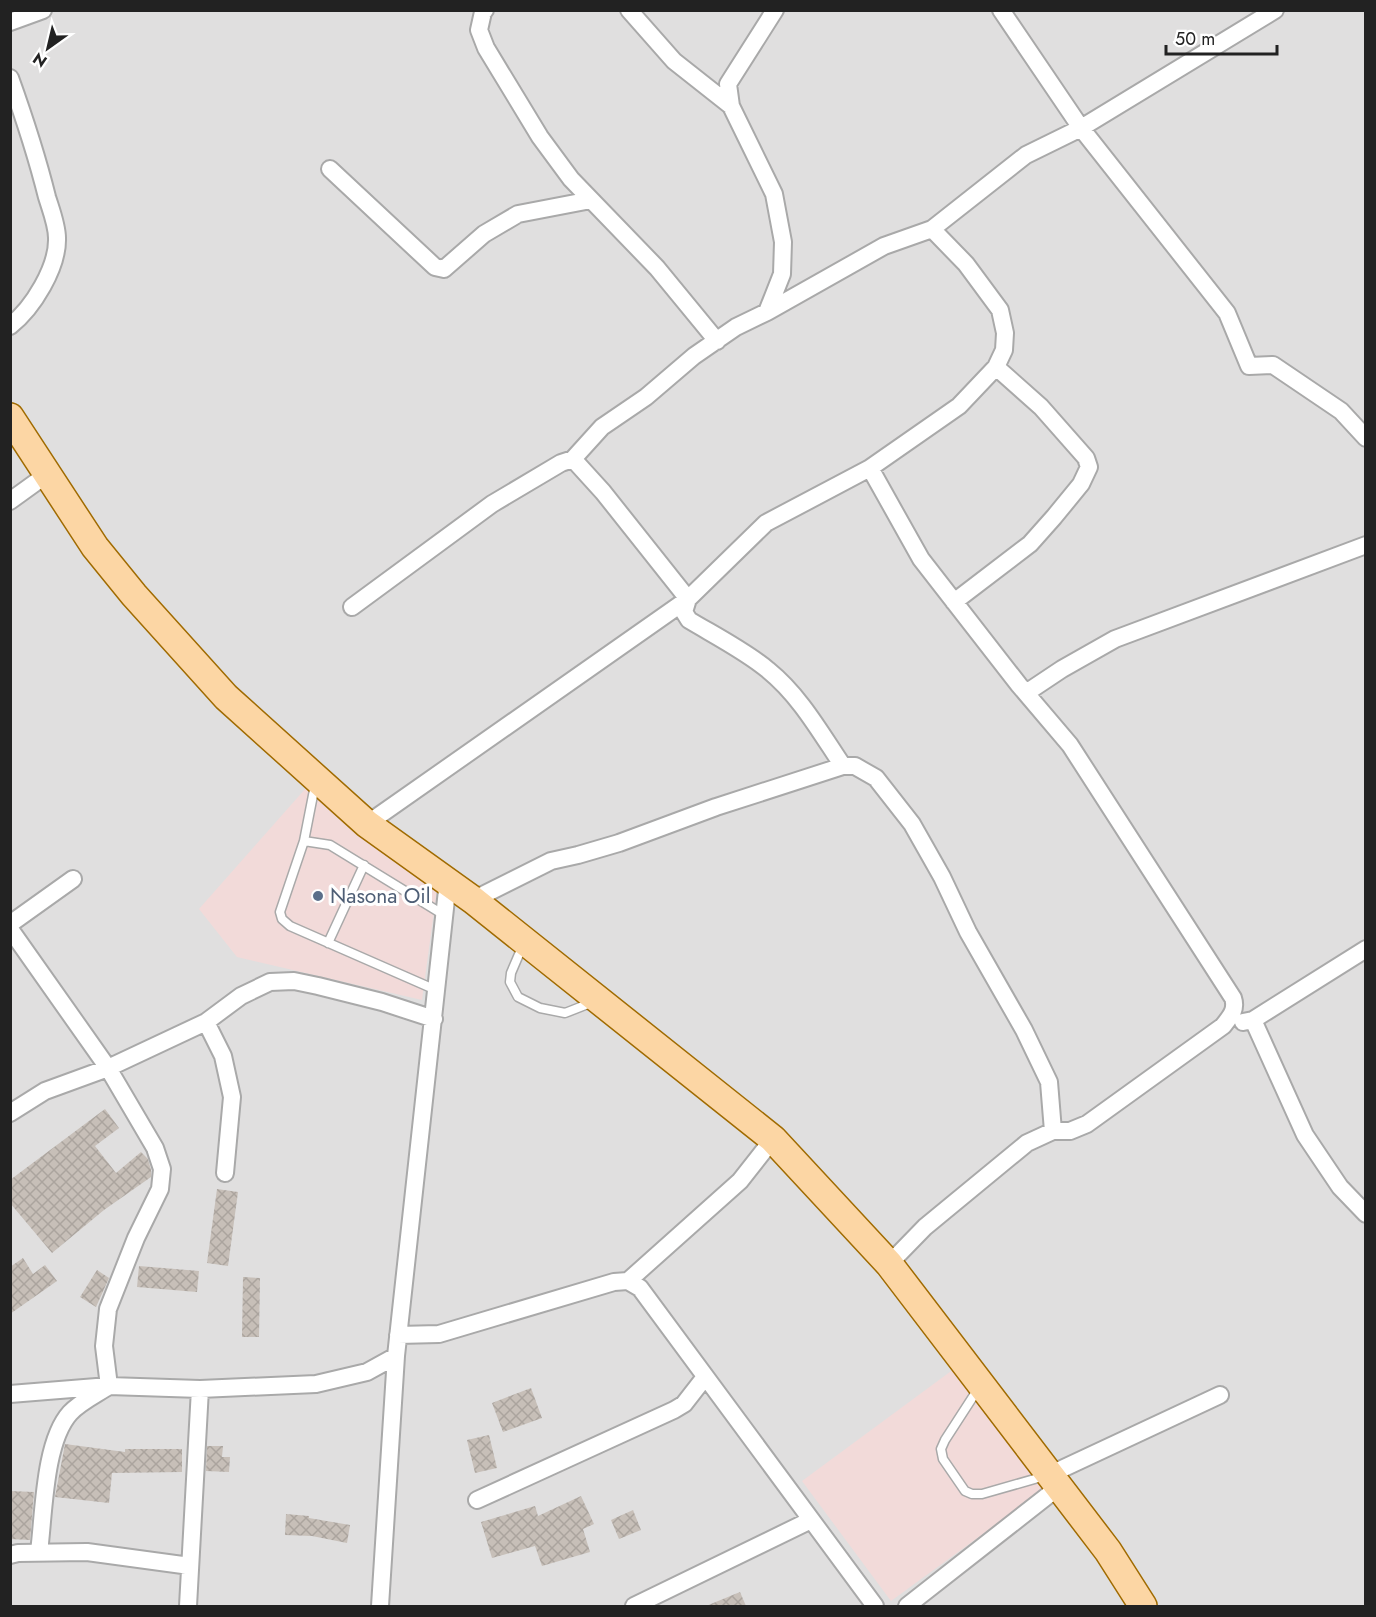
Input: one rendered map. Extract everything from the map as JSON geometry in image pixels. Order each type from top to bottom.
[{"type":"main road","points":[[10,417],[95,547],[134,595],[226,697],[367,824],[473,900],[772,1139],[889,1264],[1056,1480],[1108,1551],[1143,1606]]},
{"type":"street","points":[[10,22],[43,10]]},
{"type":"street","points":[[485,10],[479,30],[486,48],[540,137],[571,179],[657,268],[717,340]]},
{"type":"street","points":[[629,10],[674,61],[731,106]]},
{"type":"street","points":[[767,312],[782,274],[783,242],[774,194],[731,106],[728,84],[775,10]]},
{"type":"street","points":[[1001,10],[1081,128],[1227,313],[1248,366],[1273,365],[1341,411],[1365,438]]},
{"type":"street","points":[[352,607],[492,504],[561,463],[573,459],[602,426],[646,397],[694,356],[736,327],[884,246],[932,229],[1026,155],[1081,128],[1275,10]]},
{"type":"street","points":[[10,78],[36,152],[57,236],[56,255],[43,286],[18,320],[10,326]]},
{"type":"street","points":[[330,170],[435,267],[444,269],[484,234],[518,214],[591,200]]},
{"type":"street","points":[[367,824],[688,599],[766,523],[870,468],[959,406],[996,367],[1004,350],[1005,333],[999,310],[966,264],[932,229]]},
{"type":"street","points":[[954,603],[1030,544],[1081,484],[1089,467],[1086,458],[1041,407],[996,367]]},
{"type":"street","points":[[573,459],[603,492],[688,599]]},
{"type":"street","points":[[870,468],[921,559],[1026,693],[1070,745],[1233,998],[1235,1005],[1233,1012],[1222,1026],[1087,1124],[1070,1131],[1053,1131],[1027,1143],[925,1227],[889,1264]]},
{"type":"street","points":[[10,501],[46,475]]},
{"type":"street","points":[[1026,693],[1062,669],[1115,639],[1365,545]]},
{"type":"street","points":[[688,599],[684,612],[689,620],[766,668],[785,685],[803,705],[843,766]]},
{"type":"street","points":[[473,900],[551,861],[619,843],[716,807],[843,766],[855,766],[876,778],[912,824],[942,877],[968,932],[1024,1030],[1049,1082],[1053,1131]]},
{"type":"street","points":[[10,924],[73,879]]},
{"type":"street","points":[[380,1606],[396,1356],[448,881]]},
{"type":"street","points":[[10,929],[108,1068],[155,1148],[162,1169],[160,1189],[136,1238],[108,1309],[104,1346],[109,1386]]},
{"type":"street","points":[[1222,1026],[1253,1020],[1365,949]]},
{"type":"street","points":[[10,1113],[45,1091],[108,1068],[206,1022],[241,996],[270,982],[294,981],[382,1002],[434,1019]]},
{"type":"street","points":[[1253,1020],[1305,1135],[1340,1187],[1365,1214]]},
{"type":"street","points":[[206,1022],[223,1056],[232,1097],[225,1173]]},
{"type":"street","points":[[628,1281],[740,1181],[772,1139]]},
{"type":"street","points":[[398,1335],[440,1334],[614,1282],[628,1281],[640,1288],[875,1606]]},
{"type":"street","points":[[10,1394],[109,1386],[200,1389],[316,1384],[367,1372],[396,1356]]},
{"type":"street","points":[[477,1500],[674,1410],[684,1404],[705,1377]]},
{"type":"street","points":[[39,1552],[51,1454],[59,1428],[72,1411],[109,1386]]},
{"type":"street","points":[[188,1606],[200,1389]]},
{"type":"street","points":[[907,1606],[1056,1480],[1220,1395]]},
{"type":"street","points":[[634,1606],[811,1520]]},
{"type":"street","points":[[10,1555],[39,1552],[87,1552],[190,1566]]},
{"type":"lane","points":[[316,778],[304,841],[280,912],[282,919],[290,926],[436,990]]},
{"type":"lane","points":[[304,841],[330,845],[444,916]]},
{"type":"lane","points":[[328,943],[364,865]]},
{"type":"lane","points":[[525,941],[511,973],[510,982],[518,997],[540,1008],[565,1012],[599,1000]]},
{"type":"lane","points":[[982,1384],[941,1449],[943,1459],[965,1491],[982,1494],[1056,1480]]},
{"type":"shaded area","points":[[11,11],[1365,11],[1365,1606],[11,1606]]},
{"type":"shaded area","points":[[306,788],[437,889],[422,1000],[237,957],[199,909]]},
{"type":"shaded area","points":[[958,1366],[1046,1488],[891,1601],[802,1481]]},
{"type":"building","points":[[105,1109],[119,1128],[95,1146],[116,1173],[141,1152],[148,1159],[151,1177],[104,1210],[52,1253],[10,1203],[10,1180]]},
{"type":"building","points":[[217,1189],[238,1192],[228,1266],[207,1263]]},
{"type":"building","points":[[23,1258],[33,1274],[45,1265],[57,1281],[10,1314],[10,1267]]},
{"type":"building","points":[[139,1266],[199,1271],[197,1292],[137,1287]]},
{"type":"building","points":[[97,1270],[109,1278],[96,1307],[80,1297]]},
{"type":"building","points":[[243,1277],[260,1278],[259,1337],[242,1337]]},
{"type":"building","points":[[531,1388],[542,1418],[503,1432],[492,1403]]},
{"type":"building","points":[[489,1435],[497,1468],[475,1473],[467,1440]]},
{"type":"building","points":[[65,1444],[125,1452],[125,1449],[182,1449],[182,1472],[112,1473],[109,1503],[55,1497]]},
{"type":"building","points":[[207,1446],[223,1446],[222,1457],[230,1457],[229,1472],[206,1471]]},
{"type":"building","points":[[10,1491],[34,1492],[30,1540],[10,1539]]},
{"type":"building","points":[[581,1496],[594,1524],[583,1529],[590,1552],[542,1566],[535,1546],[492,1558],[481,1522],[535,1506],[538,1516]]},
{"type":"building","points":[[633,1510],[641,1530],[619,1539],[611,1520]]},
{"type":"building","points":[[286,1514],[309,1516],[309,1518],[350,1525],[347,1543],[312,1536],[285,1535]]},
{"type":"building","points":[[740,1592],[746,1606],[706,1606]]},
{"type":"place","name":"Nasona Oil","points":[[318,896]]}]
